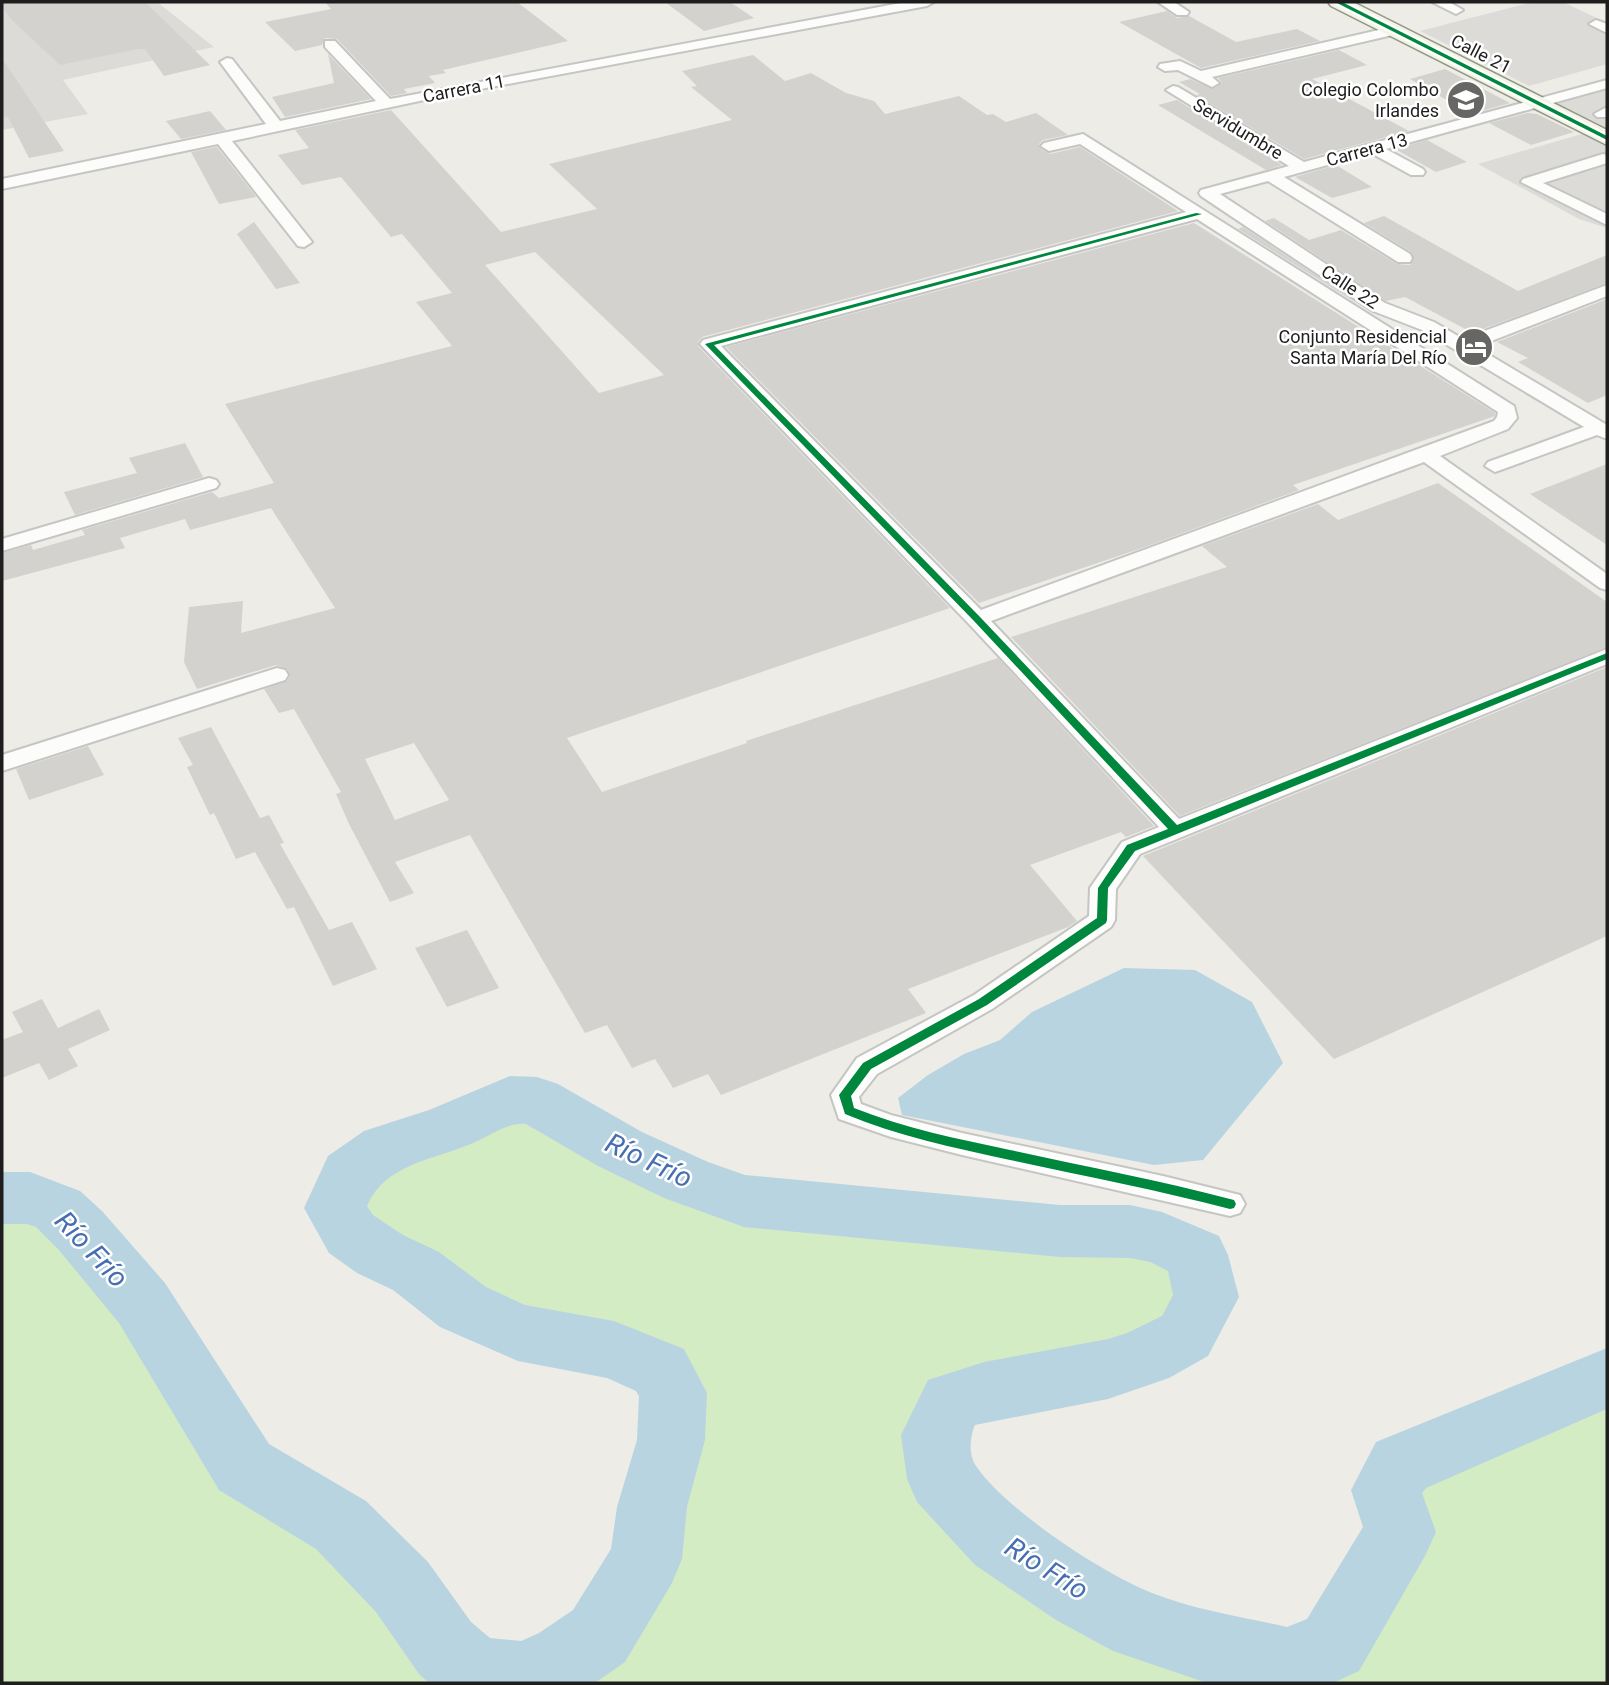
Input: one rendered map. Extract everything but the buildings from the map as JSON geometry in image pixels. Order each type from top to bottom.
[{"type":"street","name":"Carrera 11","points":[[2,184],[387,104],[927,2]]},
{"type":"street","points":[[1165,2],[1182,12]]},
{"type":"street","name":"Calle 21","points":[[1338,2],[1607,138]]},
{"type":"street","points":[[1439,2],[1457,10]]},
{"type":"street","points":[[1199,76],[1396,30]]},
{"type":"street","points":[[1324,31],[1359,50]]},
{"type":"street","points":[[1277,43],[1313,62]]},
{"type":"street","points":[[330,44],[387,104]]},
{"type":"street","points":[[1227,53],[1262,74]]},
{"type":"street","points":[[227,62],[276,127]]},
{"type":"street","points":[[1166,67],[1180,65],[1218,87]]},
{"type":"street","name":"Carrera 13","points":[[1207,193],[1607,83]]},
{"type":"street","name":"Servidumbre","points":[[1173,90],[1302,167]]},
{"type":"street","points":[[222,138],[304,242]]},
{"type":"street","points":[[977,619],[1426,454],[1501,425],[1507,418],[1507,410],[1083,139],[1049,146]]},
{"type":"street","points":[[1373,148],[1417,172]]},
{"type":"street","points":[[1603,159],[1530,182],[1607,220]]},
{"type":"street","points":[[1271,176],[1404,258]]},
{"type":"street","name":"Calle 22","points":[[1207,193],[1379,307],[1428,326],[1600,424]]},
{"type":"street","points":[[1175,830],[977,619],[709,344],[1198,214]]},
{"type":"street","points":[[1461,346],[1607,290]]},
{"type":"street","points":[[1495,466],[1600,424]]},
{"type":"street","points":[[1426,454],[1607,584]]},
{"type":"street","points":[[2,545],[209,484]]},
{"type":"street","points":[[1230,1203],[1147,1182],[1018,1157],[873,1122],[849,1111],[845,1095],[867,1066],[983,1002],[1102,920],[1102,888],[1131,848],[1607,656]]},
{"type":"street","points":[[2,763],[277,675]]},
{"type":"shaded area","points":[[2,2],[157,2],[214,47],[63,80],[88,114],[2,130]]},
{"type":"shaded area","points":[[1533,2],[1563,2],[1607,23],[1607,64],[1529,86],[1420,31]]},
{"type":"shaded area","points":[[1607,84],[1607,228],[1579,219],[1478,164],[1592,131],[1539,103]]},
{"type":"green space","points":[[510,1099],[537,1101],[620,1149],[686,1180],[744,1201],[1060,1231],[1130,1232],[1162,1239],[1196,1255],[1206,1297],[1185,1336],[1145,1357],[1108,1369],[984,1392],[952,1401],[935,1435],[942,1479],[1000,1541],[1082,1595],[1139,1625],[1204,1645],[1288,1665],[1333,1645],[1400,1532],[1386,1490],[1401,1465],[1607,1378],[1607,1683],[2,1683],[2,1198],[30,1198],[58,1209],[80,1230],[142,1303],[244,1467],[341,1525],[402,1587],[445,1648],[475,1674],[522,1679],[566,1659],[599,1636],[646,1559],[652,1507],[671,1440],[673,1393],[660,1370],[614,1350],[518,1332],[463,1307],[416,1271],[380,1254],[351,1234],[335,1208],[350,1174],[386,1148],[448,1128]]},
{"type":"water","points":[[1124,968],[1195,970],[1252,1002],[1283,1063],[1203,1160],[1154,1165],[902,1115],[898,1098],[928,1075],[964,1054],[1000,1040],[1032,1012]]},
{"type":"waterway","name":"Río Frío","points":[[2,1198],[30,1198],[58,1209],[80,1230],[142,1303],[244,1467],[341,1525],[402,1587],[445,1648],[475,1674],[522,1679],[566,1659],[599,1636],[646,1559],[652,1507],[671,1440],[673,1393],[660,1370],[614,1350],[518,1332],[463,1307],[416,1271],[380,1254],[351,1234],[335,1208],[350,1174],[386,1148],[448,1128],[510,1099],[537,1101],[620,1149],[686,1180],[744,1201],[1060,1231],[1130,1232],[1162,1239],[1196,1255],[1206,1297],[1185,1336],[1145,1357],[1108,1369],[984,1392],[952,1402],[935,1435],[942,1479],[1000,1541],[1082,1595],[1139,1625],[1204,1645],[1288,1665],[1333,1645],[1400,1532],[1386,1490],[1401,1465],[1607,1378]]},
{"type":"cycle path","points":[[1338,2],[1607,138]]},
{"type":"cycle path","points":[[1175,830],[977,619],[709,344],[1198,214]]},
{"type":"cycle path","points":[[1230,1204],[891,1126],[849,1111],[845,1095],[867,1066],[983,1002],[1102,920],[1103,888],[1131,848],[1607,656]]},
{"type":"place","name":"Colegio Colombo Irlandes","points":[[1466,100]]},
{"type":"place","name":"Conjunto Residencial Santa María Del Río","points":[[1474,347]]}]
